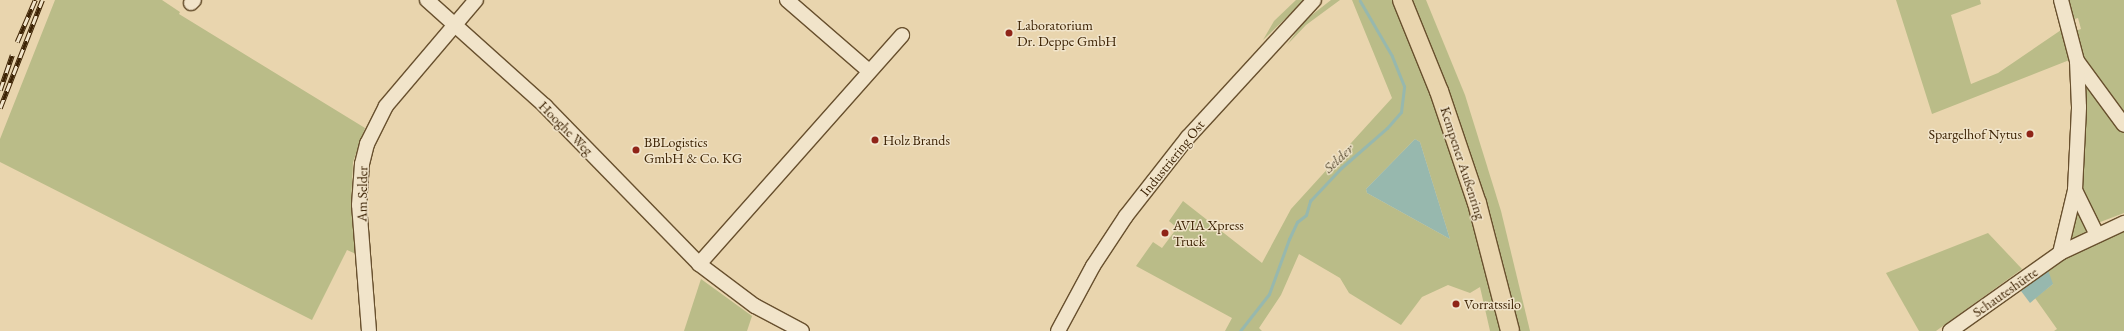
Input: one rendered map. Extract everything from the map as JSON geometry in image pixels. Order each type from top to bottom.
[{"type":"main road","name":"Kempener Außenring","points":[[1402,0],[1461,151],[1491,251],[1510,331]]},
{"type":"street","name":"Hooghe Weg","points":[[427,0],[546,106],[699,264],[755,306],[802,331]]},
{"type":"street","name":"Am Selder","points":[[369,331],[359,205],[362,164],[367,144],[386,106],[476,0]]},
{"type":"street","points":[[788,0],[869,71]]},
{"type":"street","points":[[2060,253],[2075,190],[2078,155],[2077,61],[2061,0]]},
{"type":"street","name":"Industriering Ost","points":[[1058,331],[1093,266],[1130,210],[1188,137],[1314,1]]},
{"type":"street","points":[[699,264],[902,35]]},
{"type":"street","points":[[2077,61],[2124,125]]},
{"type":"street","points":[[2075,190],[2097,235]]},
{"type":"street","name":"Schauteshütte","points":[[1950,331],[2060,253],[2124,223]]},
{"type":"green space","points":[[55,0],[162,0],[180,12],[179,14],[365,128],[353,162],[351,205],[356,254],[347,250],[312,320],[0,162],[0,139]]},
{"type":"green space","points":[[1296,0],[1305,0],[1263,40],[1274,21]]},
{"type":"green space","points":[[1331,0],[1340,0],[1306,25],[1287,45],[1304,21]]},
{"type":"green space","points":[[1352,0],[1393,0],[1456,154],[1505,331],[1490,331],[1480,287],[1470,293],[1448,285],[1422,297],[1401,325],[1349,293],[1340,278],[1299,254],[1281,295],[1259,328],[1262,331],[1225,331],[1232,318],[1136,266],[1153,242],[1162,248],[1177,228],[1169,221],[1183,201],[1262,263],[1291,209],[1392,98]],"holes":[[[1415,139],[1420,142],[1450,239],[1367,193],[1366,189]]]},
{"type":"green space","points":[[1410,0],[1426,0],[1465,95],[1501,211],[1530,331],[1516,331]]},
{"type":"green space","points":[[1896,0],[1980,0],[1981,4],[1951,15],[1971,84],[1998,73],[2064,28],[2072,59],[1932,114]]},
{"type":"green space","points":[[2065,0],[2124,0],[2124,119],[2083,58],[2075,31],[2081,29],[2078,18],[2071,20]]},
{"type":"green space","points":[[2085,82],[2124,131],[2124,213],[2095,224],[2080,194]]},
{"type":"green space","points":[[2078,203],[2091,228],[2068,245]]},
{"type":"green space","points":[[2124,229],[2124,331],[2054,331],[2057,329],[2035,298],[2053,284],[2020,290],[2070,253]]},
{"type":"green space","points":[[1988,233],[2022,269],[1936,331],[1919,331],[1886,273]]},
{"type":"green space","points":[[701,279],[752,316],[747,331],[684,331]]},
{"type":"water","points":[[1415,139],[1420,142],[1450,239],[1367,193],[1366,189]]},
{"type":"water","points":[[2048,270],[2053,284],[2030,303],[2021,291]]},
{"type":"waterway","name":"Selder","points":[[1240,331],[1269,294],[1289,239],[1297,222],[1306,215],[1310,201],[1341,168],[1387,128],[1401,112],[1404,86],[1392,56],[1360,1]]},
{"type":"railway","points":[[17,42],[35,0]]},
{"type":"railway","points":[[0,108],[42,0]]},
{"type":"railway","points":[[0,90],[12,55]]},
{"type":"place","name":"Laboratorium Dr. Deppe GmbH","points":[[1009,33]]},
{"type":"place","name":"Spargelhof Nytus","points":[[2030,134]]},
{"type":"place","name":"Holz Brands","points":[[875,140]]},
{"type":"place","name":"BBLogistics GmbH & Co. KG","points":[[636,150]]},
{"type":"place","name":"AVIA Xpress Truck","points":[[1165,233]]},
{"type":"place","name":"Vorratssilo","points":[[1456,304]]}]
